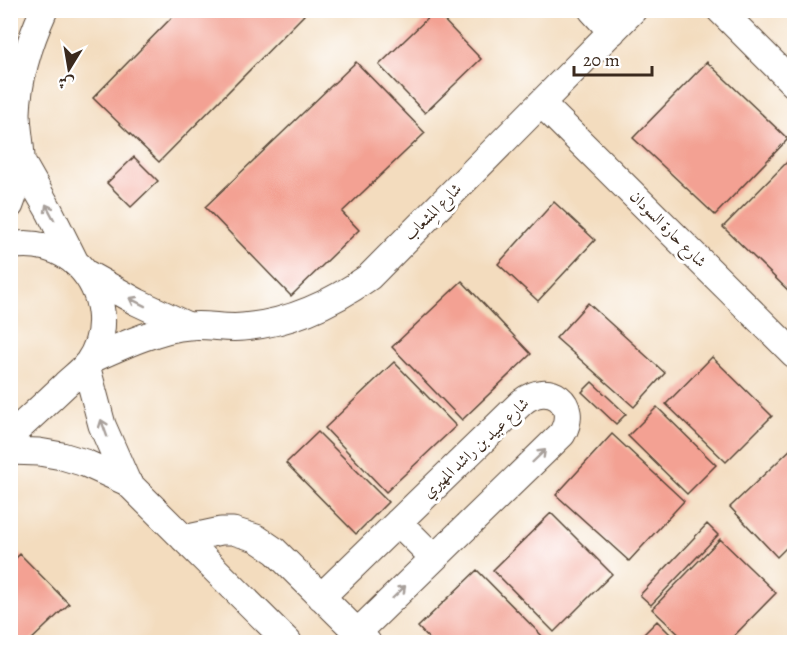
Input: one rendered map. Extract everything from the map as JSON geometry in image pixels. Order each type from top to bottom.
[{"type":"street","points":[[10,205],[21,163],[18,138],[19,86],[27,52],[44,10]]},
{"type":"street","points":[[592,10],[612,32]]},
{"type":"street","name":"شارع المِشعاب","points":[[88,363],[138,340],[188,326],[243,327],[270,323],[323,306],[347,293],[369,277],[633,10]]},
{"type":"street","points":[[720,10],[795,84]]},
{"type":"street","name":"شارع حارة السودان","points":[[541,103],[795,354]]},
{"type":"street","points":[[10,436],[88,363],[101,333],[102,317],[98,294],[21,163]]},
{"type":"street","name":"شارع المِشعاب","points":[[10,246],[33,244],[62,253],[81,268],[136,302],[188,326]]},
{"type":"street","points":[[88,363],[102,425],[127,482]]},
{"type":"street","name":"شارع عبيد بن راشد المهيري","points":[[321,597],[529,396],[546,392],[562,401],[567,409],[568,418],[562,434],[434,558],[362,638]]},
{"type":"street","points":[[10,451],[62,456],[85,463],[127,482],[288,642]]},
{"type":"street","points":[[398,522],[434,558]]},
{"type":"street","points":[[184,539],[220,531],[232,531],[256,538],[275,551],[362,638]]},
{"type":"building","points":[[179,10],[299,10],[304,15],[159,162],[93,98]]},
{"type":"building","points":[[435,11],[481,59],[425,113],[379,65]]},
{"type":"building","points":[[356,62],[425,133],[342,212],[359,230],[291,296],[205,207]]},
{"type":"building","points":[[707,62],[788,139],[715,215],[633,138]]},
{"type":"building","points":[[134,157],[158,181],[131,207],[107,183]]},
{"type":"building","points":[[790,159],[794,163],[794,296],[723,227]]},
{"type":"building","points":[[554,202],[595,240],[538,301],[498,264]]},
{"type":"building","points":[[462,281],[531,354],[462,420],[392,347]]},
{"type":"building","points":[[588,303],[665,373],[634,407],[556,338]]},
{"type":"building","points":[[712,357],[772,416],[726,462],[666,404]]},
{"type":"building","points":[[394,362],[456,426],[386,492],[325,428]]},
{"type":"building","points":[[592,382],[626,414],[616,424],[582,392]]},
{"type":"building","points":[[657,407],[716,465],[687,494],[628,436]]},
{"type":"building","points":[[318,432],[388,502],[356,534],[286,463]]},
{"type":"building","points":[[612,434],[684,501],[629,561],[556,495]]},
{"type":"building","points":[[794,446],[794,540],[777,557],[730,507]]},
{"type":"building","points":[[551,513],[612,574],[554,632],[493,570]]},
{"type":"building","points":[[707,524],[718,535],[651,605],[640,595]]},
{"type":"building","points":[[720,539],[776,593],[728,642],[687,642],[652,609]]},
{"type":"building","points":[[20,554],[69,604],[29,642],[10,642],[10,564]]},
{"type":"building","points":[[477,570],[548,642],[432,642],[418,627]]},
{"type":"building","points":[[657,621],[678,642],[636,642]]}]
